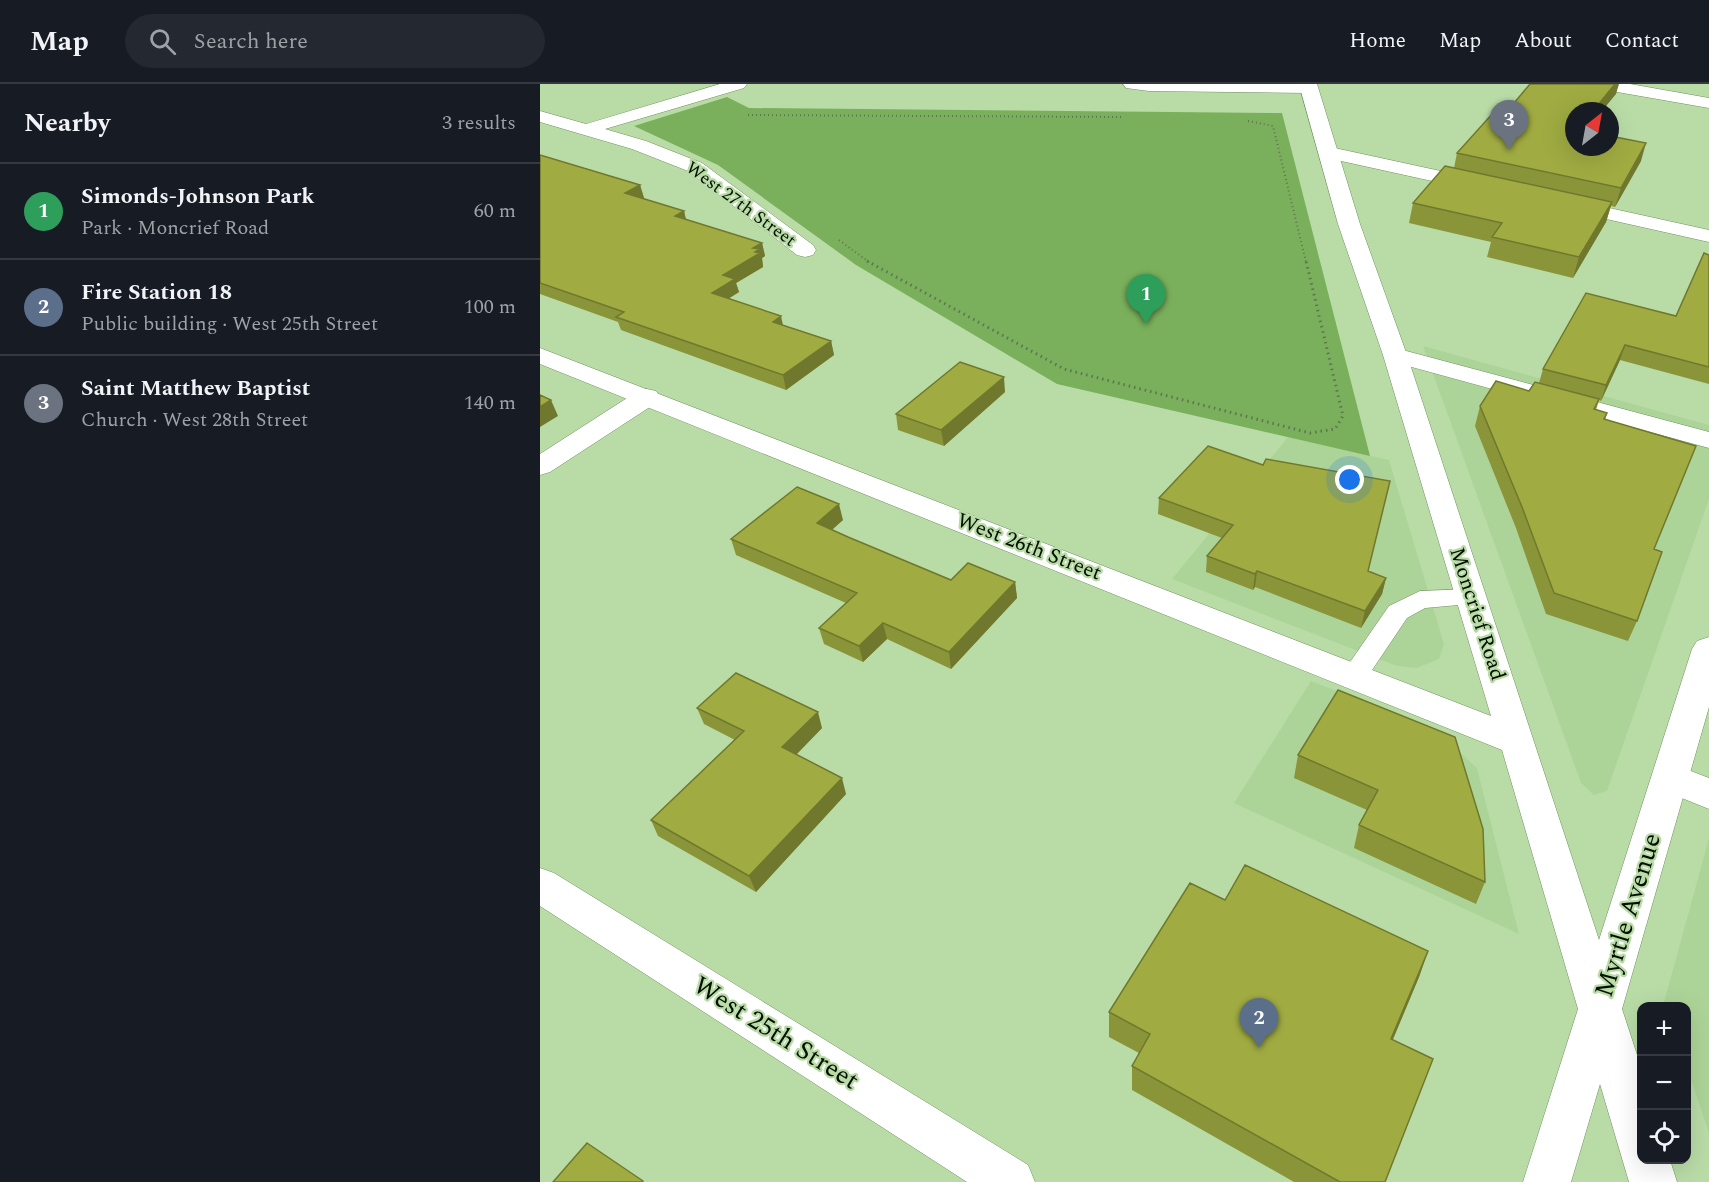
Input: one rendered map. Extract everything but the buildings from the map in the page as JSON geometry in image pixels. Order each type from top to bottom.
[{"type":"street","points":[[586,129],[738,84]]},
{"type":"street","points":[[1132,84],[1149,86],[1309,86]]},
{"type":"street","points":[[1600,84],[1709,104]]},
{"type":"street","name":"Moncrief Road","points":[[1309,86],[1349,224],[1395,355],[1472,597],[1637,1133]]},
{"type":"street","name":"West 27th Street","points":[[540,116],[648,148],[695,167],[805,250]]},
{"type":"street","points":[[1330,153],[1505,191]]},
{"type":"street","points":[[1540,198],[1709,236]]},
{"type":"street","name":"West 26th Street","points":[[540,355],[1355,675],[1517,741]]},
{"type":"street","points":[[1395,355],[1709,440]]},
{"type":"street","points":[[540,466],[647,397]]},
{"type":"street","name":"Myrtle Avenue","points":[[1547,1182],[1709,649]]},
{"type":"street","points":[[1670,778],[1709,794]]},
{"type":"street","name":"West 25th Street","points":[[540,885],[1011,1182]]},
{"type":"street","points":[[1647,1164],[1653,1182]]},
{"type":"lane","points":[[1355,675],[1398,612],[1420,600],[1472,597]]},
{"type":"path","points":[[744,116],[1126,117]]},
{"type":"path","points":[[831,234],[868,262],[1064,369],[1310,433],[1334,430],[1341,424],[1343,416],[1273,126],[1262,122],[1239,121]]},
{"type":"shaded area","points":[[727,97],[749,108],[1282,113],[1370,456],[1057,384],[856,265],[718,165],[634,126]]},
{"type":"shaded area","points":[[1423,346],[1709,425],[1709,499],[1607,791],[1594,795],[1581,783]]},
{"type":"shaded area","points":[[1288,437],[1389,460],[1444,644],[1439,659],[1417,668],[1397,666],[1172,579]]},
{"type":"shaded area","points":[[1311,681],[1434,729],[1477,768],[1519,934],[1234,803]]},
{"type":"shaded area","points":[[1709,838],[1709,1133],[1691,1080],[1691,1002],[1664,1002]]},
{"type":"place","name":"Saint Matthew Baptist","points":[[1509,150]]},
{"type":"place","name":"Simonds-Johnson Park","points":[[1146,324]]},
{"type":"place","name":"Fire Station 18","points":[[1259,1048]]}]
